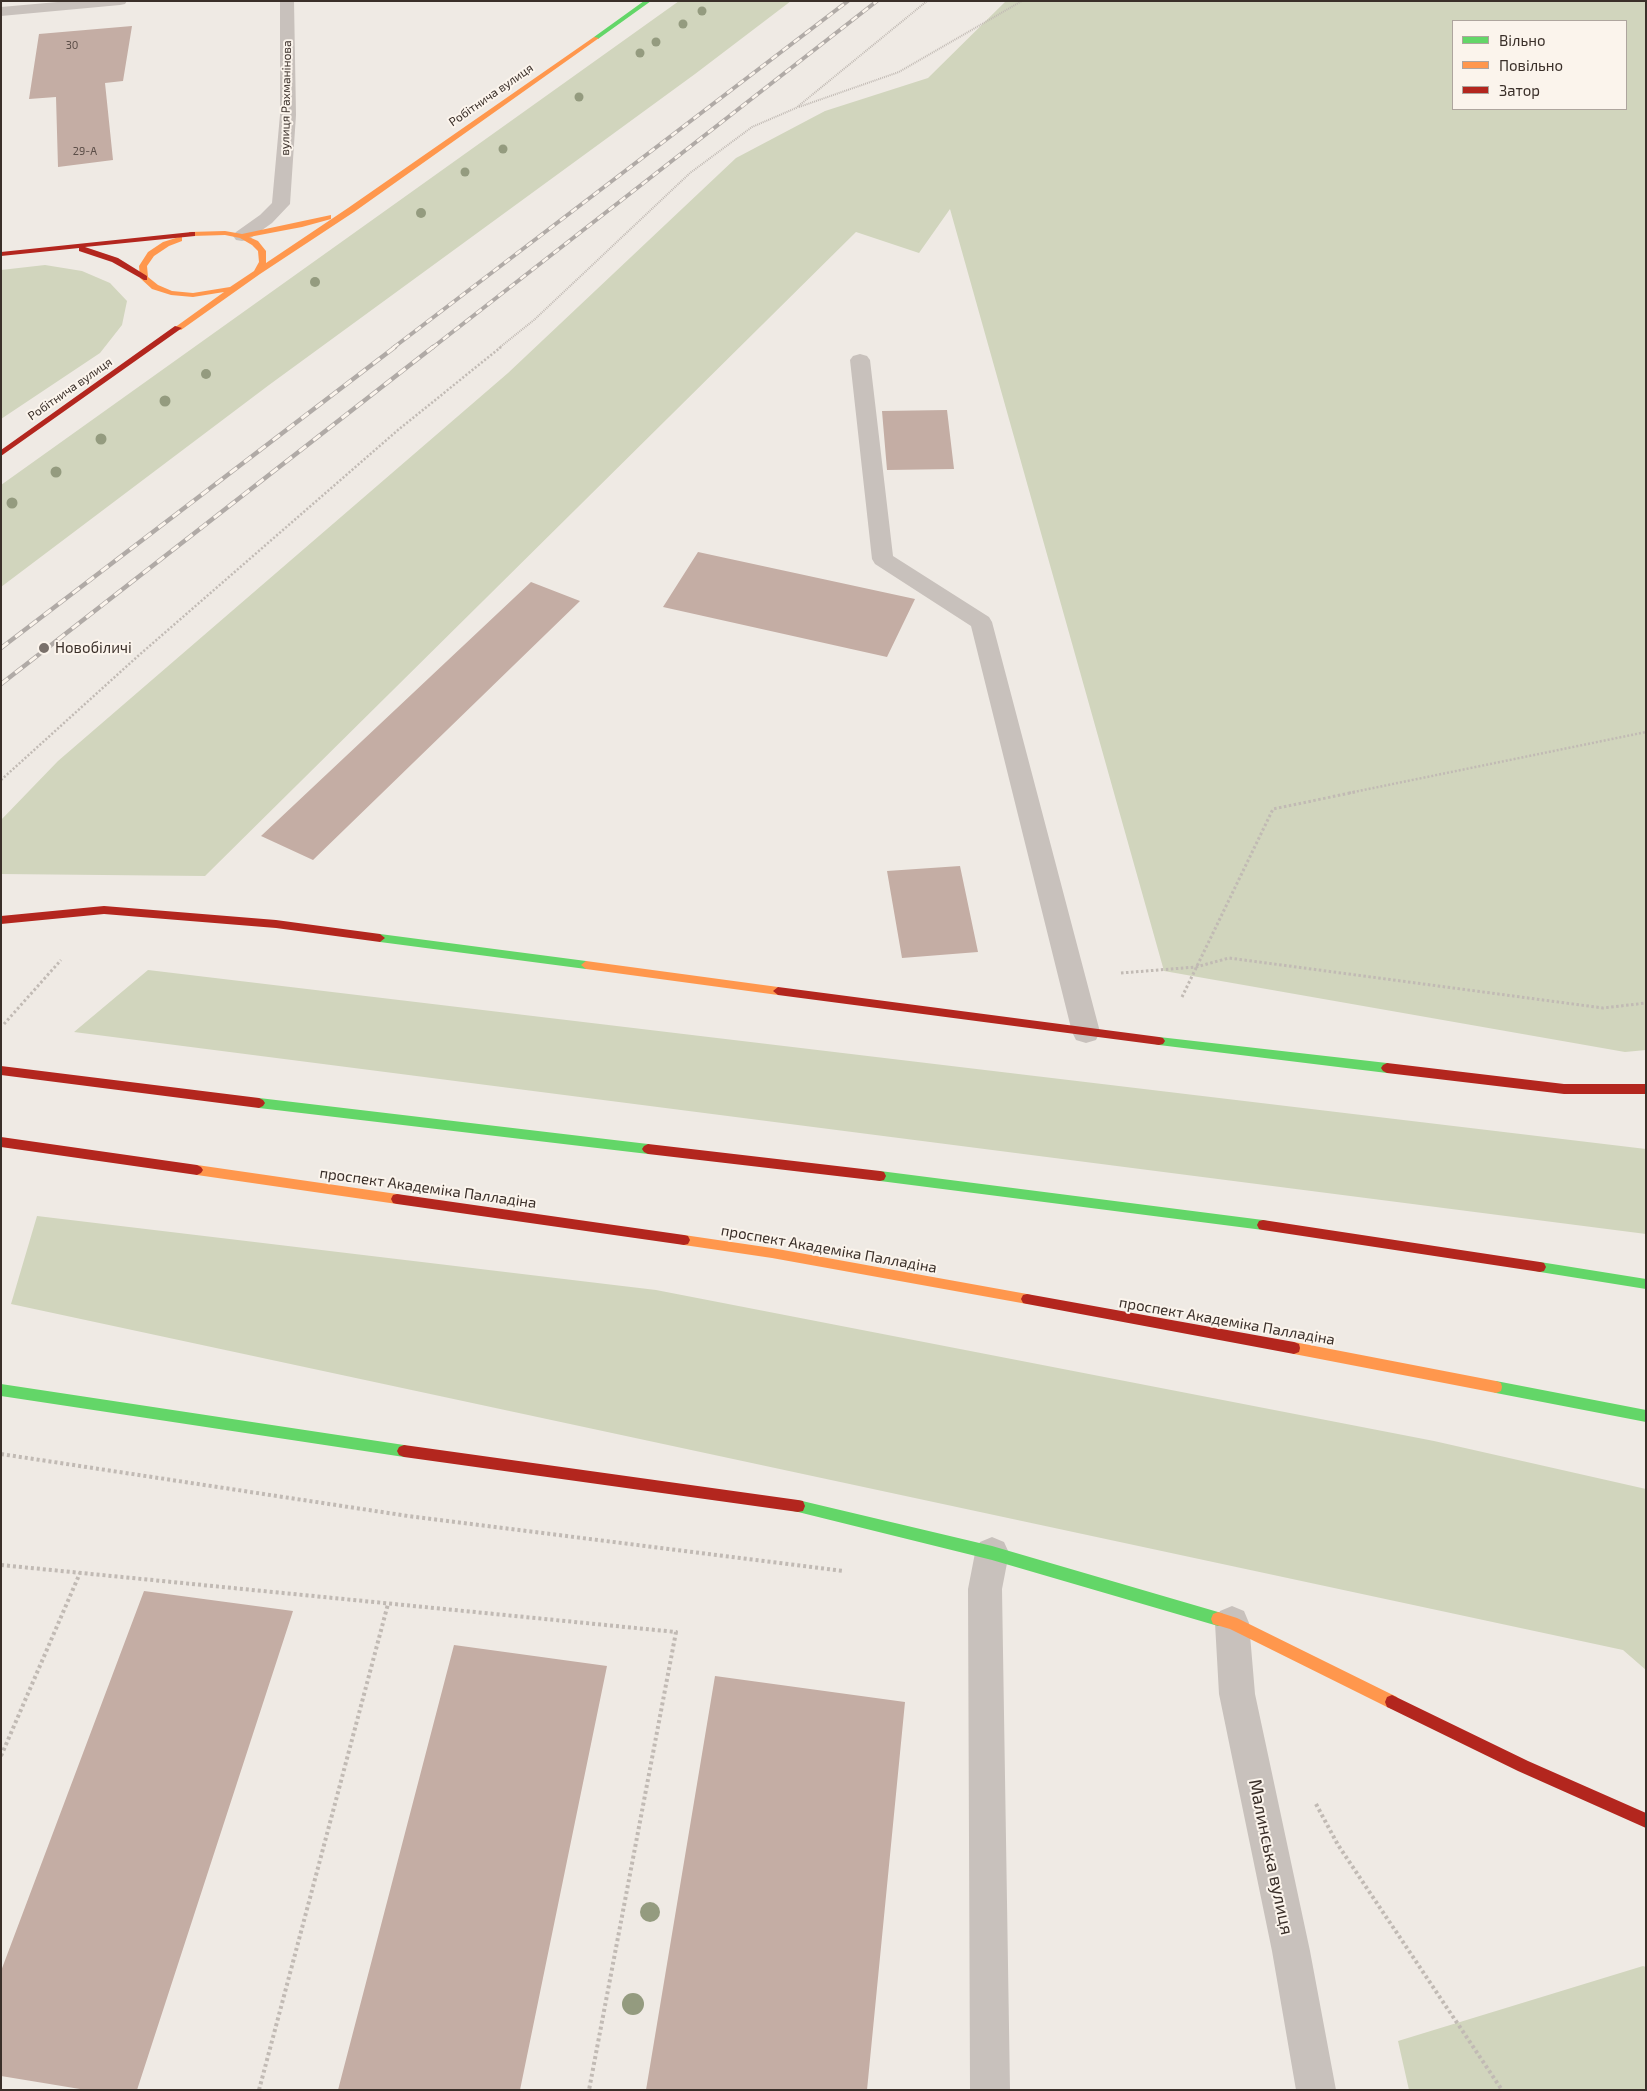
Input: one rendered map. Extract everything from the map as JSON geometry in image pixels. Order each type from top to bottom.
[{"type":"main road","name":"Робітнича вулиця","points":[[1,454],[242,283],[351,210],[648,1]]},
{"type":"main road","name":"Робітнича вулиця","points":[[242,236],[299,225],[351,210]]},
{"type":"main road","points":[[1,254],[206,233],[225,233],[242,236],[255,243],[262,251],[263,262],[258,272]]},
{"type":"main road","points":[[144,278],[143,266],[151,254],[166,244],[187,236]]},
{"type":"main road","points":[[72,246],[115,260],[155,287],[171,293],[193,295],[210,293],[242,283]]},
{"type":"main road","points":[[155,287],[161,302]]},
{"type":"main road","points":[[154,345],[162,325]]},
{"type":"main road","points":[[1,920],[104,910],[276,924],[1160,1042],[1564,1089],[1646,1090]]},
{"type":"main road","points":[[1,1070],[281,1106],[876,1175],[1316,1232],[1646,1284]]},
{"type":"main road","name":"проспект Академіка Палладіна","points":[[1,1142],[772,1253],[1296,1348],[1646,1416]]},
{"type":"main road","points":[[1,1390],[481,1464],[810,1508],[992,1553],[1232,1623],[1523,1766],[1646,1821]]},
{"type":"street","points":[[1,12],[120,1]]},
{"type":"street","name":"вулиця Рахманінова","points":[[242,236],[266,219],[281,204],[288,115],[287,1]]},
{"type":"street","points":[[860,360],[883,558],[981,622],[1086,1032]]},
{"type":"street","points":[[990,2090],[985,1589],[992,1553]]},
{"type":"street","name":"Малинська вулиця","points":[[1232,1623],[1237,1694],[1291,1951],[1316,2090]]},
{"type":"path","points":[[796,108],[928,1]]},
{"type":"path","points":[[1,780],[130,662],[398,430],[534,320],[690,173],[752,127],[796,108],[899,72],[1022,1]]},
{"type":"path","points":[[1135,1],[1402,1]]},
{"type":"path","points":[[1160,1042],[1273,809],[1646,732]]},
{"type":"path","points":[[1,1027],[64,957]]},
{"type":"path","points":[[1115,973],[1196,967],[1229,958],[1603,1008],[1646,1003]]},
{"type":"path","points":[[1,1454],[408,1516],[848,1572]]},
{"type":"path","points":[[1,1565],[676,1632],[589,2090]]},
{"type":"path","points":[[1,1756],[80,1573]]},
{"type":"path","points":[[259,2090],[388,1604]]},
{"type":"path","points":[[1310,1796],[1322,1812],[1338,1845],[1502,2090]]},
{"type":"green space","points":[[679,1],[791,1],[695,74],[269,385],[1,587],[1,485]]},
{"type":"green space","points":[[1006,1],[1646,1],[1646,1050],[1625,1052],[1164,971],[950,209],[919,253],[856,232],[205,876],[1,874],[1,820],[58,761],[508,373],[736,158],[825,111],[928,78]]},
{"type":"green space","points":[[45,265],[82,271],[110,283],[127,301],[122,325],[100,353],[1,419],[1,270]]},
{"type":"green space","points":[[148,970],[1646,1149],[1646,1234],[74,1032]]},
{"type":"green space","points":[[37,1216],[656,1290],[1434,1441],[1646,1489],[1646,1670],[1623,1650],[11,1304]]},
{"type":"green space","points":[[1643,1966],[1646,1967],[1646,2090],[1409,2090],[1398,2041]]},
{"type":"building","points":[[132,26],[123,81],[105,83],[113,160],[58,167],[56,97],[29,99],[39,34]]},
{"type":"building","points":[[947,410],[954,469],[887,470],[882,411]]},
{"type":"building","points":[[698,552],[915,599],[887,657],[663,607]]},
{"type":"building","points":[[531,582],[580,601],[313,860],[261,836]]},
{"type":"building","points":[[960,866],[978,952],[902,958],[887,871]]},
{"type":"building","points":[[144,1591],[293,1611],[137,2090],[86,2090],[1,2076],[1,1971]]},
{"type":"building","points":[[454,1645],[607,1666],[520,2090],[338,2090]]},
{"type":"building","points":[[715,1676],[905,1702],[867,2090],[646,2090]]},
{"type":"railway","points":[[393,348],[848,1]]},
{"type":"railway","points":[[432,348],[877,1]]},
{"type":"railway","points":[[1,648],[395,347]]},
{"type":"railway","points":[[1,684],[433,347]]},
{"type":"traffic: fast","points":[[596,38],[648,1]]},
{"type":"traffic: fast","points":[[380,938],[586,965]]},
{"type":"traffic: fast","points":[[1159,1041],[1387,1068]]},
{"type":"traffic: fast","points":[[259,1103],[648,1149]]},
{"type":"traffic: fast","points":[[880,1176],[1263,1225]]},
{"type":"traffic: fast","points":[[1540,1267],[1646,1284]]},
{"type":"traffic: fast","points":[[1496,1387],[1646,1416]]},
{"type":"traffic: fast","points":[[1,1390],[404,1451]]},
{"type":"traffic: fast","points":[[798,1506],[992,1553],[1218,1619]]},
{"type":"traffic: slow","points":[[257,272],[351,210],[596,38]]},
{"type":"traffic: slow","points":[[242,236],[299,225],[328,217]]},
{"type":"traffic: slow","points":[[178,328],[257,272],[263,262],[262,251],[255,243],[242,236],[225,233],[192,234]]},
{"type":"traffic: slow","points":[[179,239],[166,244],[151,254],[143,266],[144,278],[155,287],[171,293],[193,295],[228,289]]},
{"type":"traffic: slow","points":[[586,965],[778,991]]},
{"type":"traffic: slow","points":[[197,1170],[397,1199]]},
{"type":"traffic: slow","points":[[684,1240],[772,1253],[1027,1299]]},
{"type":"traffic: slow","points":[[1294,1348],[1496,1387]]},
{"type":"traffic: slow","points":[[1218,1619],[1232,1623],[1392,1702]]},
{"type":"traffic: jam","points":[[1,254],[192,234]]},
{"type":"traffic: jam","points":[[82,249],[115,260],[144,278]]},
{"type":"traffic: jam","points":[[1,454],[178,328]]},
{"type":"traffic: jam","points":[[1,920],[104,910],[276,924],[380,938]]},
{"type":"traffic: jam","points":[[778,991],[1159,1041]]},
{"type":"traffic: jam","points":[[1387,1068],[1564,1089],[1646,1089]]},
{"type":"traffic: jam","points":[[1,1070],[259,1103]]},
{"type":"traffic: jam","points":[[1,1142],[197,1170]]},
{"type":"traffic: jam","points":[[648,1149],[880,1176]]},
{"type":"traffic: jam","points":[[397,1199],[684,1240]]},
{"type":"traffic: jam","points":[[1263,1225],[1540,1267]]},
{"type":"traffic: jam","points":[[1027,1299],[1294,1348]]},
{"type":"traffic: jam","points":[[404,1451],[798,1506]]},
{"type":"traffic: jam","points":[[1392,1702],[1523,1766],[1646,1821]]},
{"type":"place","name":"Новобіличі","points":[[44,648]]}]
